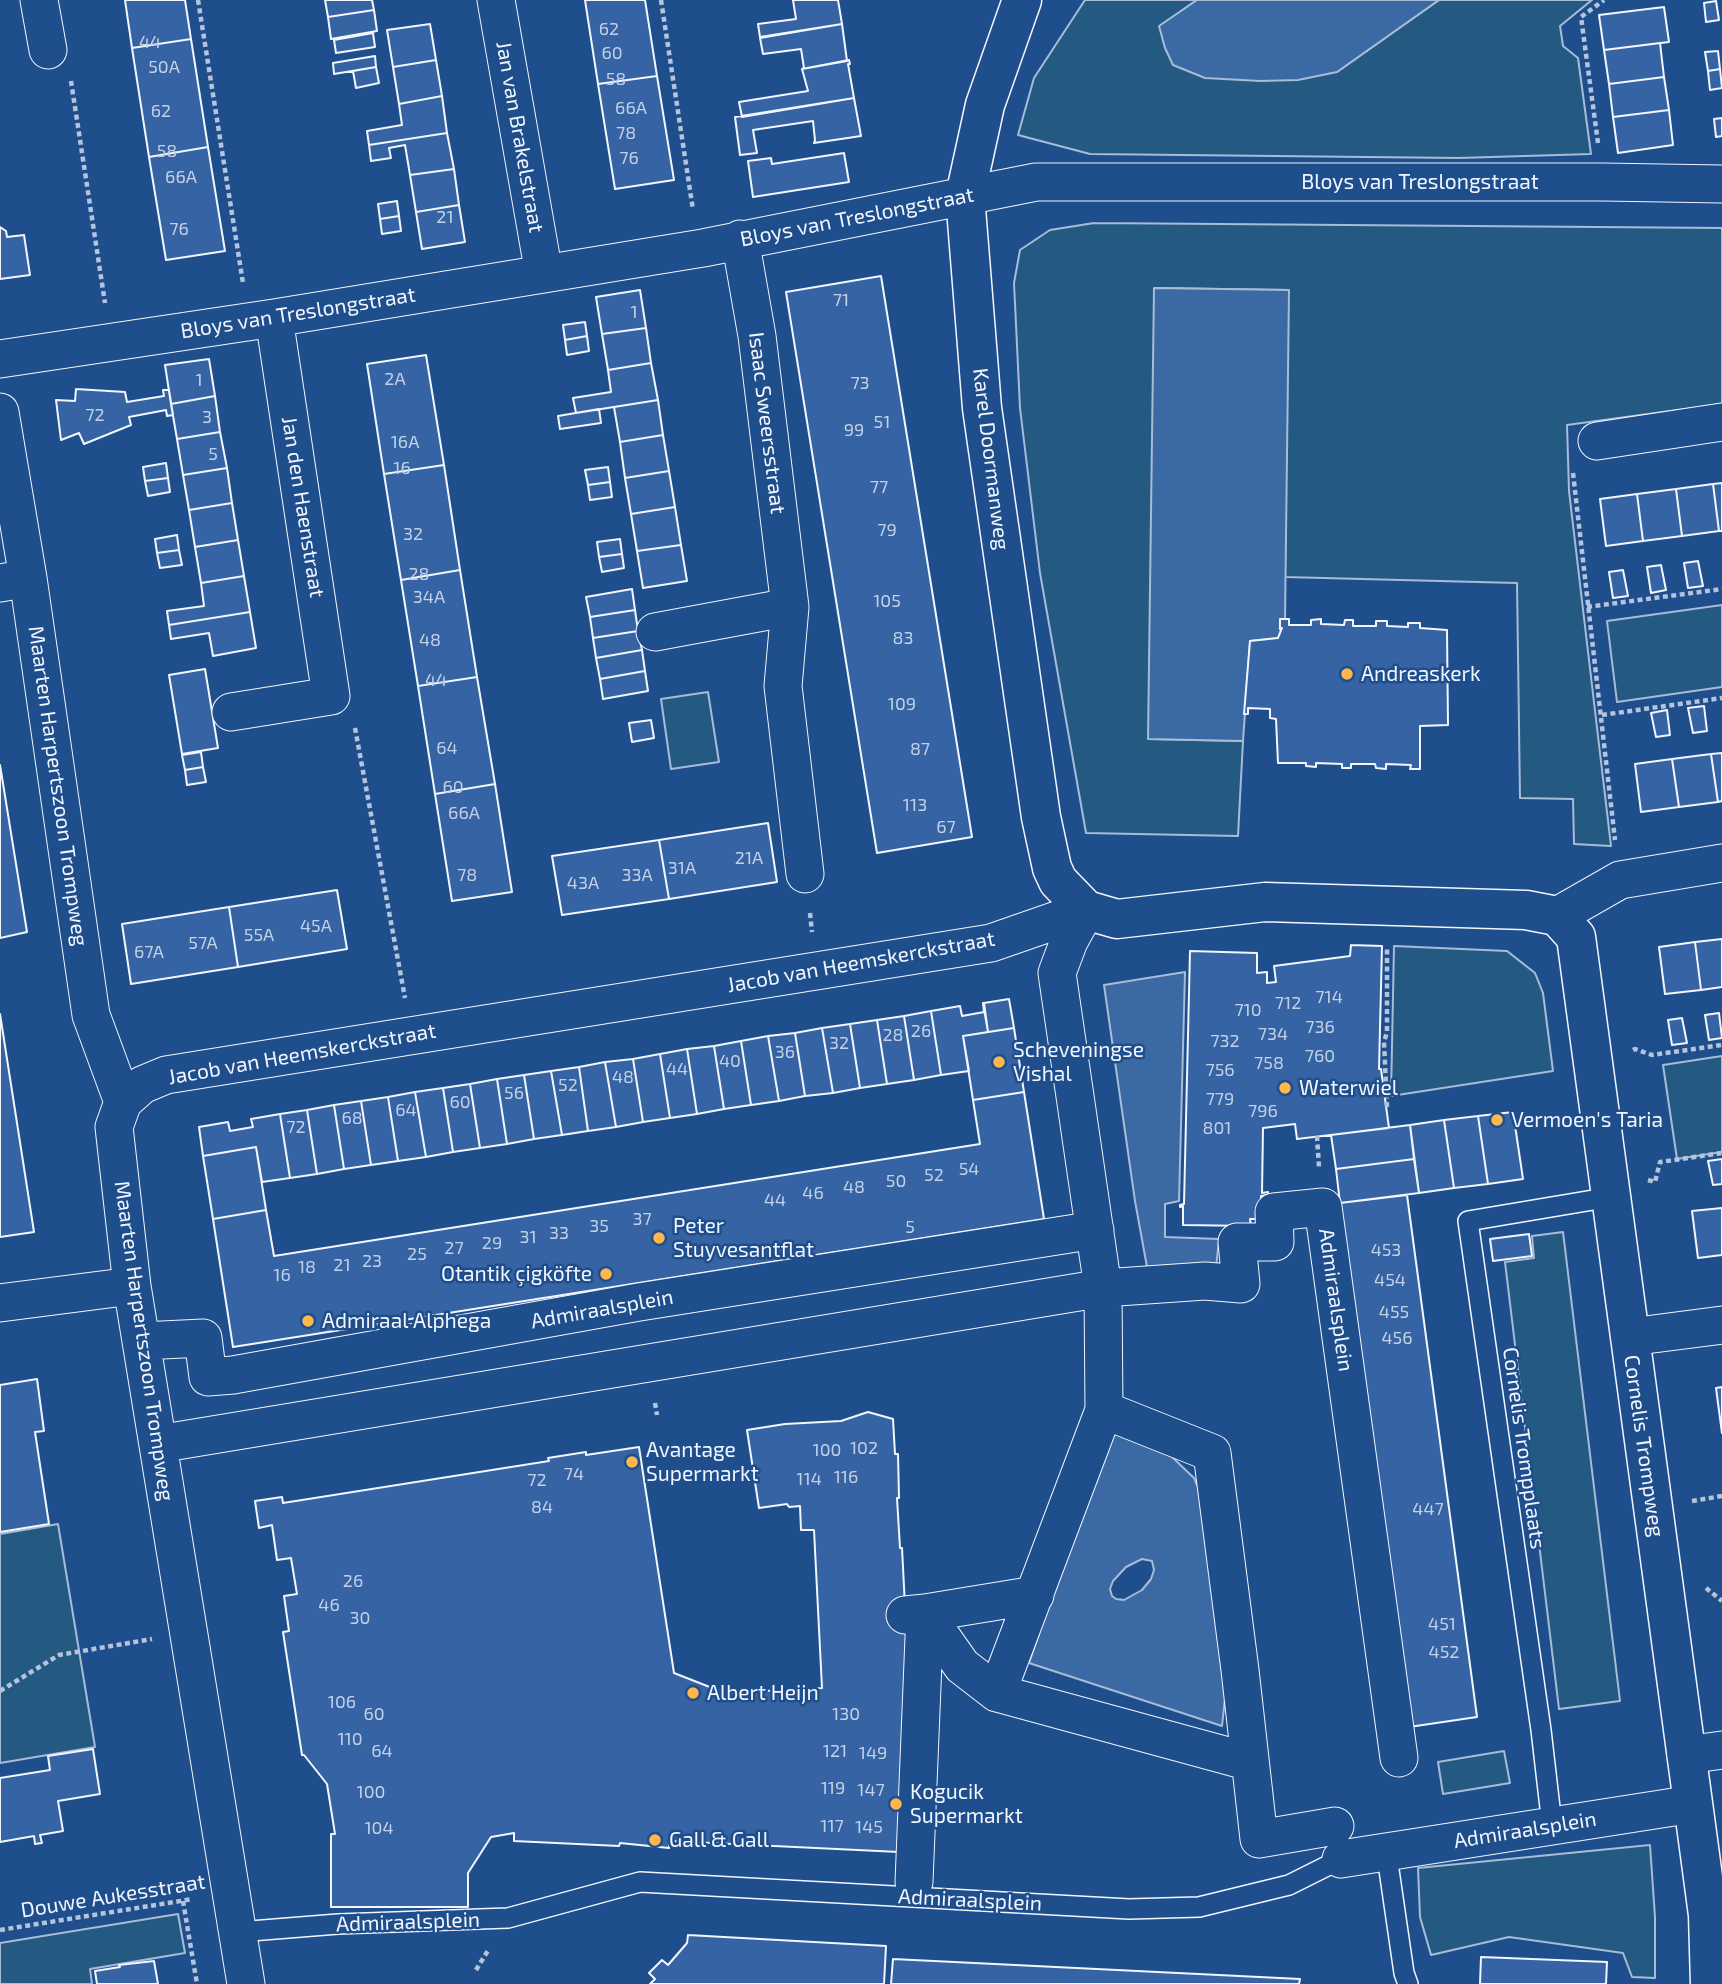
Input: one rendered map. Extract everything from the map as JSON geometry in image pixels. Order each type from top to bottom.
[{"type":"street","points":[[39,0],[48,50]]},
{"type":"street","name":"Jan van Brakelstraat","points":[[496,0],[544,274]]},
{"type":"street","name":"Karel Doormanweg","points":[[1022,0],[985,106],[965,196],[982,408],[1041,817],[1052,867],[1058,880],[1086,910]]},
{"type":"street","name":"Bloys van Treslongstraat","points":[[0,359],[261,320],[703,248],[1036,182],[1722,184]]},
{"type":"street","name":"Isaac Sweersstraat","points":[[740,239],[757,336],[790,607],[783,686],[805,874]]},
{"type":"street","name":"Jan den Haenstraat","points":[[261,320],[331,696]]},
{"type":"street","name":"Maarten Harpertszoon Trompweg","points":[[0,412],[14,581],[91,1015],[123,1102],[114,1127],[132,1286],[246,1984]]},
{"type":"street","points":[[1597,441],[1722,422]]},
{"type":"street","points":[[655,632],[790,607]]},
{"type":"street","points":[[231,712],[331,696]]},
{"type":"street","points":[[997,1693],[1104,1410],[1103,1287],[1057,973],[1069,941],[1086,910],[1117,919],[1265,902],[1526,910],[1557,916],[1620,880],[1722,863]]},
{"type":"street","name":"Jacob van Heemskerckstraat","points":[[123,1102],[142,1085],[166,1075],[991,943],[1086,910]]},
{"type":"street","name":"Cornelis Trompweg","points":[[1557,916],[1576,937],[1630,1337],[1704,1752],[1693,1804],[1715,1914],[1710,1984]]},
{"type":"street","name":"Admiraalsplein","points":[[1103,1287],[1205,1281],[1241,1284],[1237,1242],[1275,1242],[1274,1212],[1323,1207],[1399,1758]]},
{"type":"street","name":"Admiraalsplein","points":[[142,1341],[203,1338],[208,1377],[233,1375],[625,1304],[1095,1230]]},
{"type":"street","points":[[0,1303],[132,1286]]},
{"type":"street","points":[[158,1444],[1103,1287]]},
{"type":"street","points":[[1630,1337],[1722,1325]]},
{"type":"street","name":"Admiraalsplein","points":[[1104,1410],[1212,1453],[1259,1839],[1338,1842],[1392,1851],[1693,1804]]},
{"type":"street","points":[[915,1614],[1035,1595]]},
{"type":"street","points":[[915,1614],[962,1667],[997,1693],[1250,1762]]},
{"type":"street","name":"Admiraalsplein","points":[[914,1882],[915,1614]]},
{"type":"lane","name":"Cornelis Trompplaats","points":[[1552,1825],[1541,1730],[1468,1221],[1609,1184]]},
{"type":"lane","name":"Admiraalsplein","points":[[238,1931],[508,1918],[640,1882],[1129,1909],[1199,1907],[1289,1885],[1338,1842]]},
{"type":"lane","points":[[1392,1851],[1388,1863],[1404,1973],[1409,1984]]},
{"type":"path","points":[[198,0],[261,320]]},
{"type":"path","points":[[661,0],[693,209],[703,248]]},
{"type":"path","points":[[1603,182],[1581,17],[1604,0]]},
{"type":"path","points":[[48,50],[72,83],[111,342]]},
{"type":"path","points":[[1597,441],[1598,468],[1573,473],[1620,880]]},
{"type":"path","points":[[1587,607],[1722,589]]},
{"type":"path","points":[[331,696],[349,696],[402,977],[409,1035]]},
{"type":"path","points":[[1602,715],[1722,698]]},
{"type":"path","points":[[805,874],[816,971]]},
{"type":"path","points":[[1387,906],[1387,1032],[1384,1042],[1387,1107]]},
{"type":"path","points":[[1592,1064],[1635,1049],[1651,1055],[1722,1045]]},
{"type":"path","points":[[1609,1184],[1655,1182],[1660,1162],[1722,1153]]},
{"type":"path","points":[[0,1691],[59,1654],[163,1638]]},
{"type":"path","name":"Douwe Aukesstraat","points":[[0,1930],[232,1893]]},
{"type":"path","points":[[183,1900],[197,1984]]},
{"type":"shaded area","points":[[1085,0],[1197,0],[1160,26],[1337,72],[1439,0],[1592,0],[1560,26],[1563,46],[1578,58],[1591,154],[1458,158],[1090,154],[1018,135],[1034,78]]},
{"type":"shaded area","points":[[1197,0],[1439,0],[1337,72],[1298,80],[1260,81],[1205,78],[1173,65],[1159,26]]},
{"type":"shaded area","points":[[1094,223],[1722,228],[1722,404],[1567,425],[1569,491],[1611,846],[1574,844],[1573,799],[1520,798],[1517,583],[1285,577],[1288,290],[1155,288],[1149,739],[1243,741],[1238,836],[1086,833],[1040,573],[1020,408],[1014,283],[1020,250],[1050,230]]},
{"type":"shaded area","points":[[1154,288],[1289,290],[1285,619],[1278,638],[1250,641],[1243,741],[1148,739]]},
{"type":"shaded area","points":[[1722,605],[1722,687],[1617,702],[1607,621]]},
{"type":"shaded area","points":[[708,692],[719,762],[671,769],[661,699]]},
{"type":"shaded area","points":[[1394,946],[1507,951],[1535,973],[1543,993],[1553,1071],[1391,1096]]},
{"type":"shaded area","points":[[1185,972],[1179,1201],[1165,1204],[1165,1237],[1219,1239],[1216,1268],[1147,1267],[1104,985]]},
{"type":"shaded area","points":[[1722,1056],[1722,1152],[1677,1159],[1663,1065]]},
{"type":"shaded area","points":[[1563,1232],[1620,1701],[1559,1709],[1505,1262],[1534,1258],[1532,1236]]},
{"type":"shaded area","points":[[1115,1431],[1171,1456],[1194,1478],[1210,1514],[1229,1661],[1222,1726],[1029,1663],[1047,1605]],"holes":[[[1142,1559],[1152,1561],[1154,1570],[1151,1579],[1142,1590],[1124,1600],[1112,1596],[1110,1589],[1113,1581],[1126,1567]]]},
{"type":"shaded area","points":[[58,1524],[95,1747],[0,1763],[0,1534]]},
{"type":"shaded area","points":[[1504,1751],[1510,1783],[1443,1794],[1438,1762]]},
{"type":"shaded area","points":[[1650,1845],[1655,1917],[1655,1978],[1632,1977],[1623,1953],[1509,1937],[1431,1955],[1420,1917],[1418,1868]]},
{"type":"shaded area","points":[[178,1914],[185,1953],[90,1969],[92,1984],[0,1984],[0,1943]]},
{"type":"building","points":[[125,0],[185,0],[191,39],[132,48]]},
{"type":"building","points":[[325,0],[372,0],[374,10],[328,17]]},
{"type":"building","points":[[585,0],[645,0],[657,76],[598,84]]},
{"type":"building","points":[[793,0],[838,0],[842,24],[760,37],[758,24],[796,19]]},
{"type":"building","points":[[1716,1],[1719,20],[1706,22],[1704,3]]},
{"type":"building","points":[[1664,7],[1669,42],[1604,50],[1599,15]]},
{"type":"building","points":[[374,10],[377,31],[331,39],[328,17]]},
{"type":"building","points":[[430,24],[436,60],[393,67],[387,30]]},
{"type":"building","points":[[842,24],[847,61],[802,69],[801,49],[763,54],[760,38]]},
{"type":"building","points":[[373,33],[375,47],[336,53],[334,40]]},
{"type":"building","points":[[191,39],[208,147],[149,157],[132,48]]},
{"type":"building","points":[[1660,43],[1664,77],[1609,84],[1604,50]]},
{"type":"building","points":[[1718,51],[1720,69],[1708,71],[1705,52]]},
{"type":"building","points":[[375,56],[376,67],[334,74],[333,63]]},
{"type":"building","points":[[436,60],[442,96],[399,104],[393,67]]},
{"type":"building","points":[[849,60],[854,98],[742,117],[739,102],[808,91],[802,69]]},
{"type":"building","points":[[376,67],[379,83],[356,88],[353,71]]},
{"type":"building","points":[[1720,69],[1722,88],[1710,90],[1708,71]]},
{"type":"building","points":[[657,76],[674,180],[615,189],[598,84]]},
{"type":"building","points":[[1664,77],[1669,110],[1613,117],[1609,84]]},
{"type":"building","points":[[442,96],[447,133],[369,145],[367,131],[402,125],[399,104]]},
{"type":"building","points":[[854,98],[861,136],[814,143],[813,121],[753,130],[757,153],[740,155],[735,117]]},
{"type":"building","points":[[1669,110],[1673,145],[1618,153],[1613,117]]},
{"type":"building","points":[[1722,118],[1722,136],[1716,137],[1714,119]]},
{"type":"building","points":[[447,133],[454,169],[410,175],[405,145],[389,148],[391,158],[371,161],[369,145]]},
{"type":"building","points":[[208,147],[225,251],[166,260],[149,157]]},
{"type":"building","points":[[844,153],[849,182],[753,197],[748,161],[771,158],[772,164]]},
{"type":"building","points":[[454,169],[459,205],[416,212],[410,175]]},
{"type":"building","points":[[397,201],[399,216],[380,219],[378,204]]},
{"type":"building","points":[[459,205],[465,242],[422,249],[416,212]]},
{"type":"building","points":[[399,216],[401,231],[382,234],[380,219]]},
{"type":"building","points":[[0,227],[6,231],[7,237],[24,235],[30,275],[0,279]]},
{"type":"building","points":[[881,276],[972,837],[877,853],[786,292]]},
{"type":"building","points":[[640,290],[646,328],[602,334],[596,297]]},
{"type":"building","points":[[585,322],[587,336],[565,340],[563,325]]},
{"type":"building","points":[[646,328],[651,363],[608,370],[602,334]]},
{"type":"building","points":[[587,336],[589,351],[567,355],[565,340]]},
{"type":"building","points":[[426,355],[444,465],[384,474],[367,364]]},
{"type":"building","points":[[209,359],[215,396],[171,404],[165,365]]},
{"type":"building","points":[[651,363],[658,400],[576,413],[573,398],[611,392],[608,370]]},
{"type":"building","points":[[76,389],[125,392],[127,402],[164,396],[163,390],[169,390],[173,415],[167,416],[166,410],[129,417],[131,425],[84,444],[79,433],[61,440],[56,400],[75,401]]},
{"type":"building","points":[[215,396],[220,432],[177,439],[171,404]]},
{"type":"building","points":[[658,400],[663,435],[620,442],[614,407]]},
{"type":"building","points":[[599,409],[601,423],[560,429],[558,416]]},
{"type":"building","points":[[220,432],[227,468],[183,475],[177,439]]},
{"type":"building","points":[[663,435],[669,471],[625,478],[620,442]]},
{"type":"building","points":[[166,463],[168,478],[145,481],[143,467]]},
{"type":"building","points":[[444,465],[460,570],[401,580],[384,474]]},
{"type":"building","points":[[608,467],[610,482],[588,485],[585,470]]},
{"type":"building","points":[[227,468],[232,503],[189,510],[183,475]]},
{"type":"building","points":[[669,471],[675,507],[631,514],[625,478]]},
{"type":"building","points":[[168,478],[170,492],[148,496],[145,481]]},
{"type":"building","points":[[610,482],[612,497],[590,500],[588,485]]},
{"type":"building","points":[[1722,483],[1722,531],[1719,531],[1713,484]]},
{"type":"building","points":[[1713,484],[1719,531],[1682,536],[1676,489]]},
{"type":"building","points":[[1676,489],[1682,536],[1643,541],[1637,494]]},
{"type":"building","points":[[1637,494],[1643,541],[1606,546],[1600,499]]},
{"type":"building","points":[[232,503],[238,540],[195,547],[189,510]]},
{"type":"building","points":[[675,507],[681,545],[637,551],[631,514]]},
{"type":"building","points":[[177,535],[179,550],[157,553],[155,539]]},
{"type":"building","points":[[620,539],[622,554],[599,557],[597,542]]},
{"type":"building","points":[[238,540],[244,576],[201,583],[195,547]]},
{"type":"building","points":[[681,545],[687,581],[643,588],[637,551]]},
{"type":"building","points":[[179,550],[182,565],[160,568],[157,553]]},
{"type":"building","points":[[622,554],[624,568],[602,572],[599,557]]},
{"type":"building","points":[[1698,561],[1703,586],[1688,588],[1684,563]]},
{"type":"building","points":[[1661,565],[1666,590],[1651,593],[1647,567]]},
{"type":"building","points":[[460,570],[477,677],[418,686],[401,580]]},
{"type":"building","points":[[1623,570],[1628,596],[1613,598],[1609,572]]},
{"type":"building","points":[[244,576],[250,612],[169,625],[167,611],[204,606],[201,583]]},
{"type":"building","points":[[632,589],[635,610],[590,617],[586,597]]},
{"type":"building","points":[[635,610],[638,631],[593,638],[590,617]]},
{"type":"building","points":[[250,612],[256,648],[213,656],[209,633],[171,639],[169,625]]},
{"type":"building","name":"Andreaskerk","points":[[1280,619],[1289,619],[1289,625],[1311,625],[1311,620],[1321,619],[1321,624],[1344,625],[1345,620],[1353,620],[1353,626],[1376,626],[1376,621],[1387,621],[1387,626],[1408,627],[1408,623],[1420,623],[1420,628],[1447,630],[1448,725],[1420,726],[1420,769],[1410,769],[1411,765],[1386,764],[1386,769],[1376,768],[1375,764],[1351,764],[1351,768],[1342,768],[1342,764],[1316,763],[1316,767],[1306,766],[1306,763],[1278,763],[1276,719],[1270,718],[1270,709],[1248,708],[1248,714],[1244,714],[1250,641],[1278,638],[1282,628],[1280,629]]},
{"type":"building","points":[[638,631],[642,650],[596,658],[593,638]]},
{"type":"building","points":[[642,650],[645,671],[600,679],[596,658]]},
{"type":"building","points":[[205,669],[218,748],[182,754],[169,675]]},
{"type":"building","points":[[645,671],[648,691],[603,699],[600,679]]},
{"type":"building","points":[[477,677],[495,784],[435,794],[418,686]]},
{"type":"building","points":[[1704,706],[1707,731],[1693,733],[1688,708]]},
{"type":"building","points":[[1667,710],[1670,735],[1656,737],[1651,713]]},
{"type":"building","points":[[651,720],[654,738],[632,742],[629,723]]},
{"type":"building","points":[[201,752],[203,767],[185,770],[182,755]]},
{"type":"building","points":[[1722,753],[1722,801],[1718,802],[1711,754]]},
{"type":"building","points":[[1711,754],[1718,802],[1679,807],[1672,759]]},
{"type":"building","points":[[1672,759],[1679,807],[1641,812],[1635,764]]},
{"type":"building","points":[[0,765],[27,932],[0,938]]},
{"type":"building","points":[[203,767],[206,782],[187,785],[185,770]]},
{"type":"building","points":[[495,784],[512,892],[452,901],[435,794]]},
{"type":"building","points":[[768,823],[777,882],[669,899],[659,840]]},
{"type":"building","points":[[659,840],[669,899],[562,915],[552,856]]},
{"type":"building","points":[[337,890],[347,949],[238,967],[229,907]]},
{"type":"building","points":[[229,907],[238,967],[131,984],[122,924]]},
{"type":"building","points":[[1722,939],[1722,987],[1701,990],[1695,942]]},
{"type":"building","points":[[1695,942],[1701,990],[1665,994],[1659,947]]},
{"type":"building","name":"Waterwiel","points":[[1351,945],[1382,946],[1379,1069],[1389,1128],[1297,1139],[1295,1124],[1263,1128],[1262,1193],[1268,1192],[1268,1195],[1261,1196],[1261,1219],[1250,1219],[1251,1226],[1183,1225],[1183,1206],[1180,1205],[1184,1204],[1190,951],[1257,953],[1257,973],[1267,972],[1267,983],[1276,982],[1274,966],[1350,956]]},
{"type":"building","points":[[1009,999],[1014,1028],[988,1032],[984,1003]]},
{"type":"building","points":[[983,1003],[988,1032],[963,1036],[969,1071],[941,1075],[931,1011],[960,1006],[962,1016],[984,1012]]},
{"type":"building","points":[[931,1011],[941,1075],[914,1080],[904,1016]]},
{"type":"building","points":[[1719,1013],[1722,1038],[1709,1040],[1705,1015]]},
{"type":"building","points":[[0,1014],[34,1232],[0,1237]]},
{"type":"building","points":[[904,1016],[914,1080],[887,1084],[877,1020]]},
{"type":"building","points":[[1682,1018],[1687,1043],[1672,1045],[1668,1020]]},
{"type":"building","points":[[877,1020],[887,1084],[860,1088],[850,1024]]},
{"type":"building","points":[[850,1024],[860,1088],[833,1093],[822,1028]]},
{"type":"building","points":[[822,1028],[833,1093],[805,1096],[795,1033]]},
{"type":"building","points":[[1014,1028],[1024,1092],[973,1100],[963,1036]]},
{"type":"building","points":[[795,1033],[805,1096],[779,1101],[768,1036]]},
{"type":"building","points":[[768,1036],[779,1101],[751,1105],[741,1041]]},
{"type":"building","points":[[741,1041],[751,1105],[724,1109],[714,1046]]},
{"type":"building","points":[[714,1046],[724,1109],[697,1114],[687,1049]]},
{"type":"building","points":[[687,1049],[697,1114],[670,1118],[660,1054]]},
{"type":"building","points":[[660,1054],[670,1118],[643,1122],[633,1059]]},
{"type":"building","points":[[633,1059],[643,1122],[616,1127],[605,1062]]},
{"type":"building","points":[[605,1062],[616,1127],[588,1131],[579,1067]]},
{"type":"building","points":[[579,1067],[588,1131],[562,1135],[551,1071]]},
{"type":"building","points":[[551,1071],[562,1135],[534,1139],[524,1075]]},
{"type":"building","points":[[524,1075],[534,1139],[507,1144],[497,1079]]},
{"type":"building","points":[[497,1079],[507,1144],[480,1148],[470,1084]]},
{"type":"building","points":[[470,1084],[480,1148],[453,1152],[443,1088]]},
{"type":"building","points":[[443,1088],[453,1152],[426,1157],[415,1092]]},
{"type":"building","points":[[415,1092],[426,1157],[398,1161],[388,1097]]},
{"type":"building","name":"Peter Stuyvesantflat","points":[[1024,1092],[1044,1219],[233,1347],[213,1219],[266,1210],[274,1256],[980,1144],[973,1100]]},
{"type":"building","points":[[388,1097],[398,1161],[371,1165],[361,1101]]},
{"type":"building","points":[[361,1101],[371,1165],[344,1169],[334,1105]]},
{"type":"building","points":[[334,1105],[344,1169],[317,1174],[307,1110]]},
{"type":"building","points":[[307,1110],[317,1174],[290,1178],[280,1114]]},
{"type":"building","points":[[1513,1112],[1523,1179],[1488,1184],[1478,1116]]},
{"type":"building","points":[[280,1114],[290,1178],[262,1182],[256,1147],[203,1156],[199,1127],[228,1122],[230,1131],[253,1127],[251,1119]]},
{"type":"building","points":[[1478,1116],[1488,1184],[1454,1188],[1444,1120]]},
{"type":"building","points":[[1444,1120],[1454,1188],[1419,1193],[1410,1125]]},
{"type":"building","points":[[1410,1125],[1414,1159],[1336,1169],[1331,1135]]},
{"type":"building","points":[[256,1147],[266,1210],[213,1219],[203,1156]]},
{"type":"building","points":[[1414,1159],[1419,1193],[1340,1203],[1336,1169]]},
{"type":"building","points":[[1722,1159],[1722,1184],[1713,1185],[1708,1161]]},
{"type":"building","points":[[1407,1195],[1477,1717],[1409,1727],[1340,1203]]},
{"type":"building","points":[[1722,1208],[1722,1255],[1698,1258],[1692,1211]]},
{"type":"building","points":[[1529,1234],[1532,1256],[1493,1261],[1490,1239]]},
{"type":"building","points":[[37,1379],[44,1431],[35,1432],[49,1524],[0,1532],[0,1385]]},
{"type":"building","points":[[1722,1387],[1722,1433],[1716,1388]]},
{"type":"building","points":[[868,1412],[893,1419],[895,1454],[898,1454],[897,1498],[911,1722],[899,1852],[670,1841],[669,1848],[620,1843],[619,1846],[514,1841],[514,1833],[491,1837],[468,1873],[468,1907],[331,1907],[331,1834],[335,1834],[327,1784],[302,1755],[283,1632],[289,1631],[284,1596],[297,1594],[291,1558],[277,1560],[272,1525],[259,1528],[255,1501],[282,1497],[283,1503],[549,1461],[548,1458],[586,1452],[586,1455],[639,1447],[674,1673],[725,1693],[822,1688],[814,1530],[801,1530],[800,1506],[789,1507],[787,1504],[759,1508],[747,1430],[785,1424],[841,1421]]},
{"type":"building","points":[[93,1749],[100,1794],[58,1801],[63,1831],[40,1835],[42,1843],[35,1844],[34,1836],[0,1842],[0,1778],[50,1770],[48,1756]]},
{"type":"building","points":[[688,1935],[886,1946],[884,1984],[650,1984],[655,1979],[649,1973],[662,1960],[668,1965],[687,1943]]},
{"type":"building","points":[[1481,1957],[1607,1962],[1606,1984],[1480,1984]]},
{"type":"building","points":[[893,1959],[1300,1979],[1299,1984],[891,1984]]},
{"type":"building","points":[[154,1961],[158,1984],[97,1984],[95,1971]]},
{"type":"place","name":"Andreaskerk","points":[[1347,674]]},
{"type":"place","name":"Scheveningse Vishal","points":[[999,1062]]},
{"type":"place","name":"Waterwiel","points":[[1285,1088]]},
{"type":"place","name":"Vermoen's Taria","points":[[1497,1120]]},
{"type":"place","name":"Peter Stuyvesantflat","points":[[659,1238]]},
{"type":"place","name":"Otantik çigköfte","points":[[606,1274]]},
{"type":"place","name":"Admiraal Alphega","points":[[308,1321]]},
{"type":"place","name":"Avantage Supermarkt","points":[[632,1462]]},
{"type":"place","name":"Albert Heijn","points":[[693,1693]]},
{"type":"place","name":"Kogucik Supermarkt","points":[[896,1804]]},
{"type":"place","name":"Gall & Gall","points":[[655,1840]]}]
